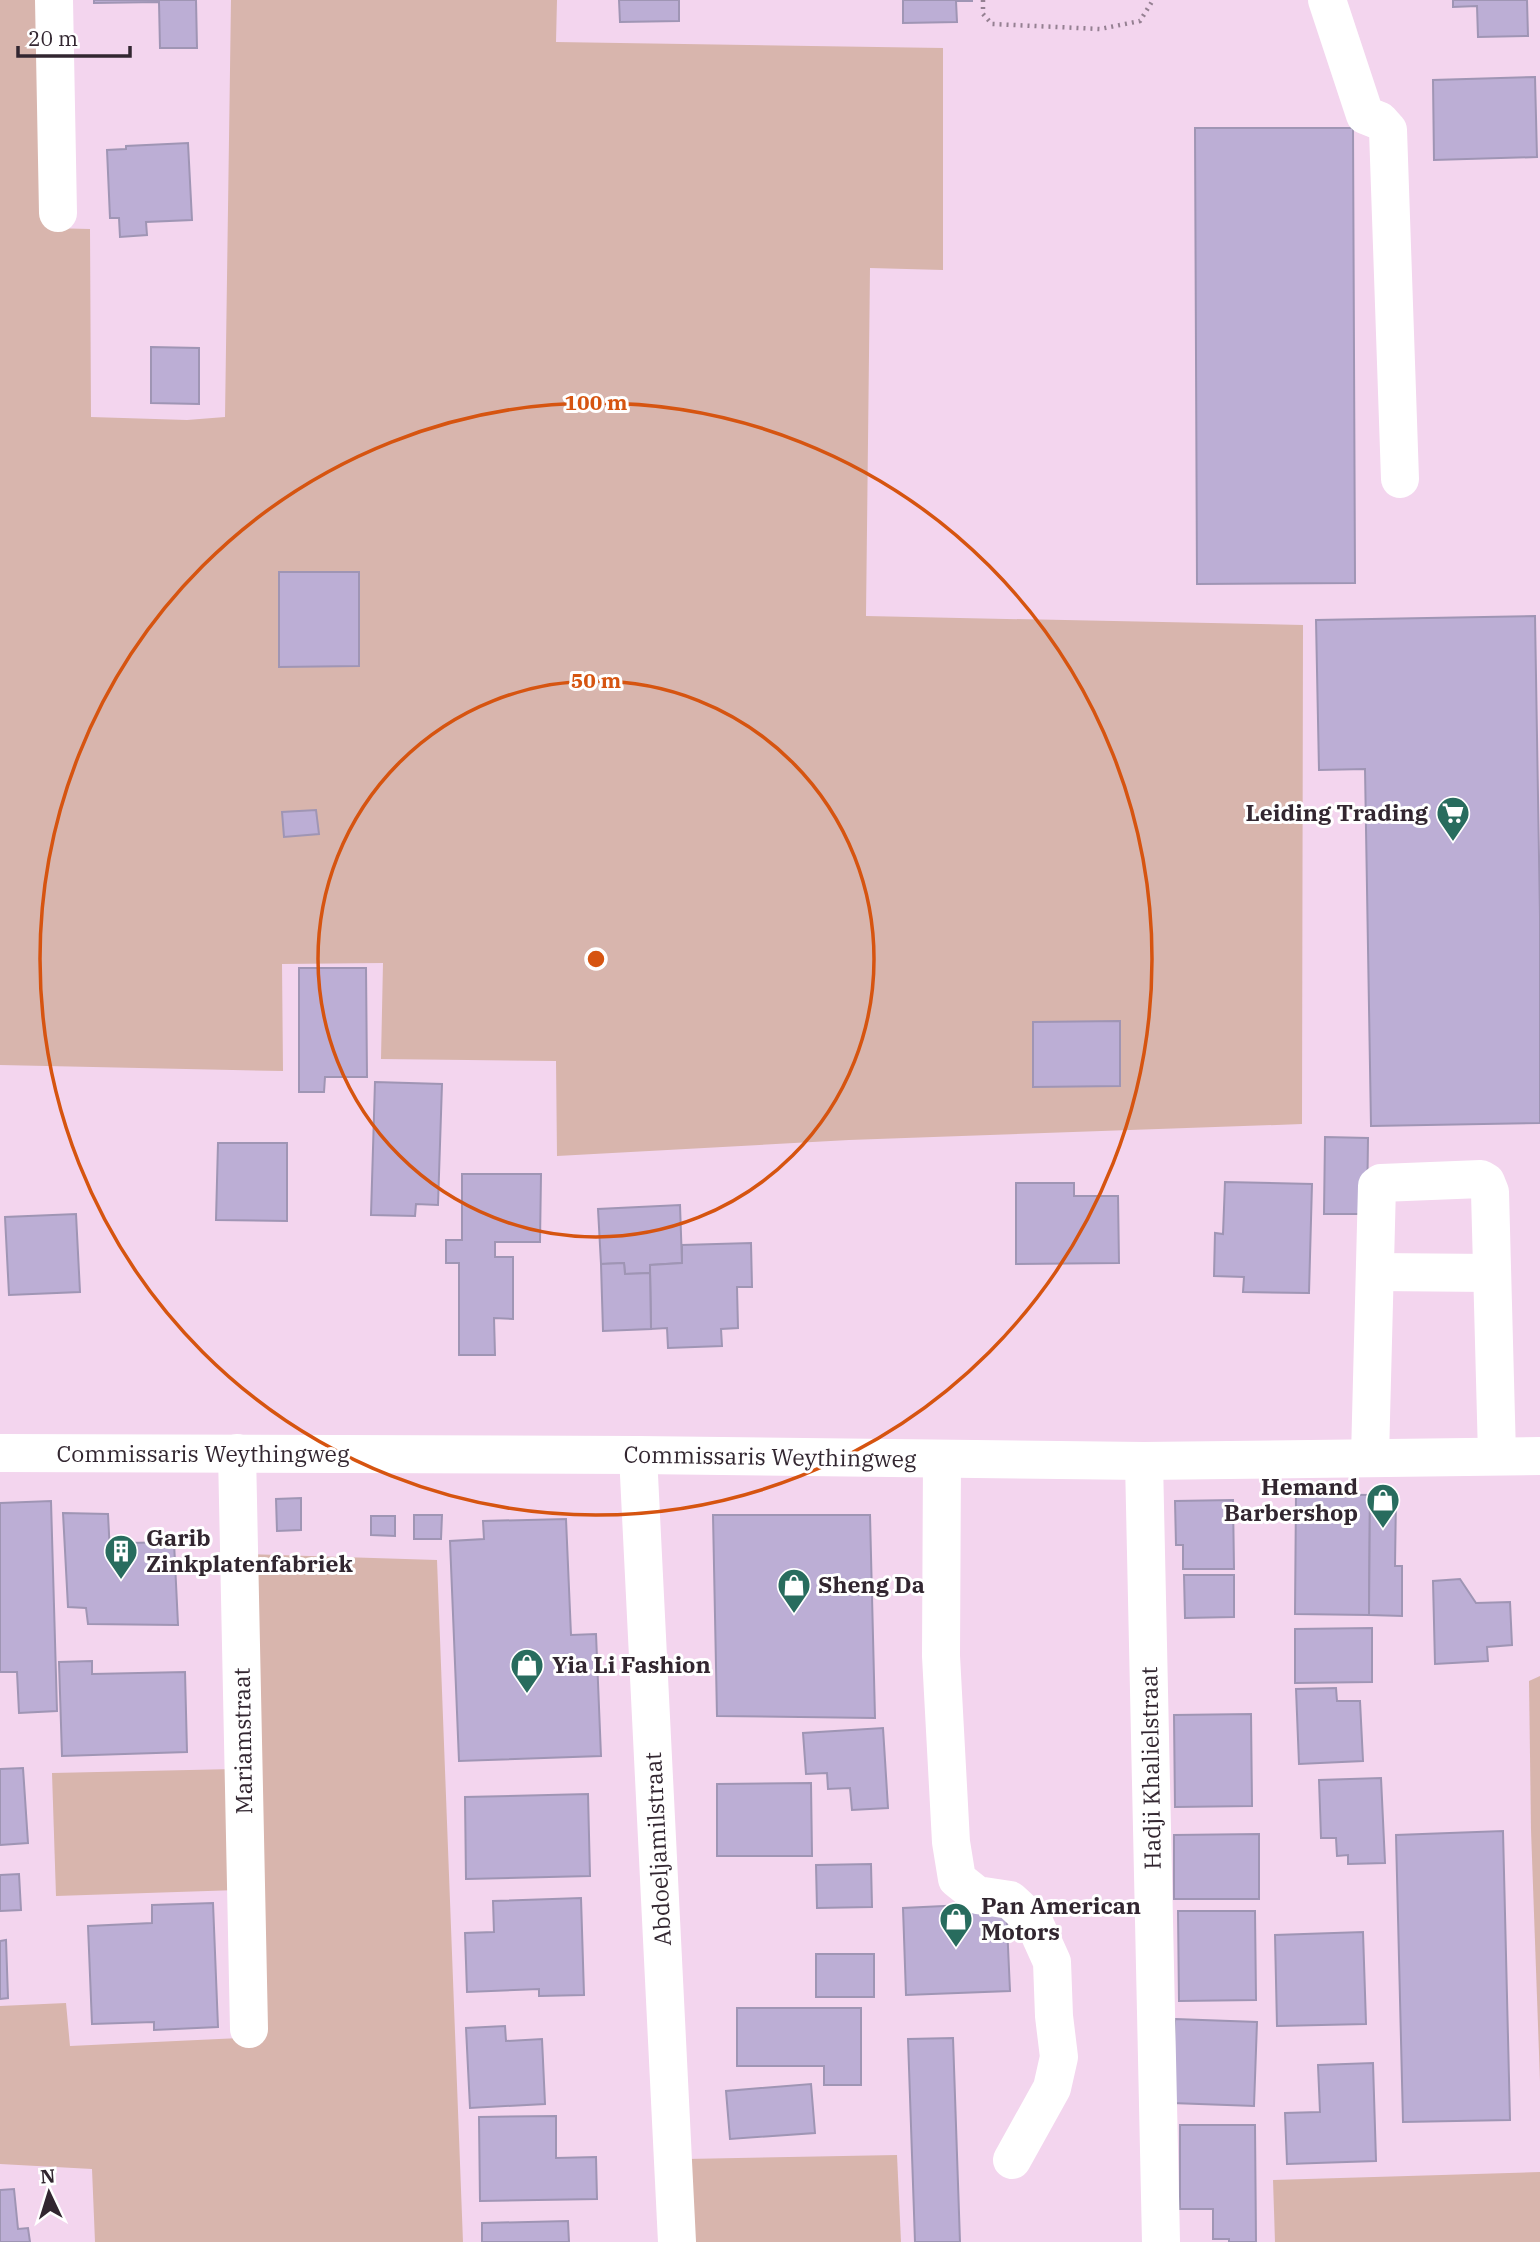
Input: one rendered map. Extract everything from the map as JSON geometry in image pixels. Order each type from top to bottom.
[{"type":"main road","points":[[54,0],[58,213]]},
{"type":"main road","points":[[1327,0],[1365,115],[1380,121],[1388,130],[1400,479]]},
{"type":"main road","points":[[1370,1457],[1379,1184],[1481,1180],[1486,1182],[1490,1192],[1497,1455]]},
{"type":"main road","points":[[1375,1272],[1491,1273]]},
{"type":"main road","name":"Commissaris Weythingweg","points":[[0,1453],[638,1455],[1144,1461],[1540,1456]]},
{"type":"main road","name":"Mariamstraat","points":[[237,1453],[249,2029]]},
{"type":"main road","name":"Abdoeljamilstraat","points":[[638,1455],[677,2242]]},
{"type":"main road","points":[[942,1459],[941,1656],[951,1842],[957,1880],[977,1895],[1010,1900],[1034,1922],[1052,1962],[1059,2057],[1052,2088],[1012,2160]]},
{"type":"main road","name":"Hadji Khalielstraat","points":[[1144,1461],[1161,2242]]},
{"type":"path","points":[[983,0],[983,14],[992,23],[1100,29],[1140,20],[1153,0]]},
{"type":"shaded area","points":[[0,0],[46,0],[47,228],[90,229],[91,417],[187,420],[225,417],[231,0],[557,0],[556,42],[943,48],[943,270],[870,268],[866,616],[1303,625],[1302,1124],[849,1140],[557,1156],[556,1061],[381,1059],[383,963],[282,964],[283,1071],[0,1065]]},
{"type":"shaded area","points":[[248,1554],[437,1560],[463,2242],[95,2242],[92,2169],[0,2164],[0,2006],[66,2003],[70,2046],[263,2037]]},
{"type":"shaded area","points":[[1540,1676],[1540,2081],[1529,1681]]},
{"type":"shaded area","points":[[235,1769],[238,1890],[56,1896],[52,1773]]},
{"type":"shaded area","points":[[897,2155],[901,2242],[690,2242],[686,2159]]},
{"type":"shaded area","points":[[1540,2172],[1540,2242],[1275,2242],[1273,2180]]},
{"type":"building","points":[[94,0],[196,0],[197,48],[160,48],[159,2],[94,3]]},
{"type":"building","points":[[619,0],[679,0],[679,21],[620,22]]},
{"type":"building","points":[[903,0],[972,1],[956,1],[957,22],[903,23]]},
{"type":"building","points":[[1453,0],[1527,0],[1528,36],[1478,37],[1477,6],[1453,7]]},
{"type":"building","points":[[1535,77],[1537,157],[1434,160],[1433,80]]},
{"type":"building","points":[[1195,128],[1353,128],[1355,583],[1197,584]]},
{"type":"building","points":[[188,143],[192,220],[146,222],[147,235],[120,237],[119,218],[110,218],[107,150],[126,149],[126,146]]},
{"type":"building","points":[[151,347],[199,348],[199,404],[151,403]]},
{"type":"building","points":[[279,572],[359,572],[359,666],[279,667]]},
{"type":"building","name":"Leiding Trading","points":[[1535,616],[1540,1123],[1371,1126],[1365,769],[1319,770],[1316,620]]},
{"type":"building","points":[[316,810],[319,834],[284,837],[282,812]]},
{"type":"building","points":[[299,968],[366,968],[367,1077],[325,1077],[324,1092],[299,1092]]},
{"type":"building","points":[[1120,1021],[1120,1086],[1033,1087],[1033,1022]]},
{"type":"building","points":[[375,1082],[442,1084],[438,1205],[416,1204],[415,1216],[371,1215]]},
{"type":"building","points":[[1325,1137],[1368,1138],[1367,1214],[1324,1214]]},
{"type":"building","points":[[218,1143],[287,1143],[287,1221],[216,1220]]},
{"type":"building","points":[[462,1174],[541,1174],[540,1242],[495,1242],[495,1257],[513,1257],[513,1319],[494,1318],[495,1355],[459,1355],[459,1263],[446,1263],[446,1240],[462,1240]]},
{"type":"building","points":[[1225,1182],[1312,1184],[1309,1293],[1243,1292],[1244,1277],[1214,1276],[1215,1233],[1223,1234]]},
{"type":"building","points":[[1016,1183],[1074,1183],[1074,1196],[1118,1196],[1119,1263],[1016,1264]]},
{"type":"building","points":[[680,1205],[682,1263],[650,1265],[650,1273],[625,1274],[624,1263],[601,1264],[598,1209]]},
{"type":"building","points":[[76,1214],[80,1292],[9,1295],[5,1217]]},
{"type":"building","points":[[751,1243],[752,1287],[737,1287],[738,1328],[721,1329],[722,1346],[668,1348],[667,1328],[651,1329],[650,1265],[682,1263],[682,1245]]},
{"type":"building","points":[[624,1263],[625,1274],[650,1273],[651,1329],[603,1331],[601,1264]]},
{"type":"building","points":[[1296,1494],[1370,1495],[1369,1615],[1295,1614]]},
{"type":"building","name":"Hemand Barbershop","points":[[1370,1495],[1396,1495],[1395,1566],[1402,1566],[1402,1616],[1369,1615]]},
{"type":"building","points":[[301,1498],[301,1530],[277,1531],[276,1499]]},
{"type":"building","points":[[1233,1500],[1234,1569],[1183,1569],[1183,1545],[1176,1545],[1175,1501]]},
{"type":"building","points":[[51,1501],[57,1711],[19,1713],[17,1672],[0,1672],[0,1503]]},
{"type":"building","name":"Garib Zinkplatenfabriek","points":[[63,1513],[108,1514],[110,1553],[127,1554],[128,1543],[174,1542],[178,1625],[88,1624],[86,1608],[68,1607]]},
{"type":"building","points":[[414,1515],[442,1515],[441,1539],[414,1539]]},
{"type":"building","name":"Sheng Da","points":[[713,1515],[870,1515],[875,1718],[717,1716]]},
{"type":"building","points":[[371,1516],[395,1516],[395,1536],[371,1535]]},
{"type":"building","name":"Yia Li Fashion","points":[[566,1519],[571,1635],[596,1634],[601,1756],[459,1761],[450,1541],[484,1539],[483,1521]]},
{"type":"building","points":[[1184,1575],[1234,1575],[1234,1617],[1185,1618]]},
{"type":"building","points":[[1460,1579],[1476,1603],[1510,1602],[1512,1645],[1487,1647],[1488,1661],[1435,1664],[1433,1581]]},
{"type":"building","points":[[1372,1628],[1372,1682],[1295,1683],[1295,1629]]},
{"type":"building","points":[[92,1661],[92,1674],[185,1672],[187,1752],[62,1756],[59,1662]]},
{"type":"building","points":[[1336,1688],[1337,1701],[1360,1701],[1363,1761],[1299,1764],[1296,1689]]},
{"type":"building","points":[[1251,1714],[1252,1806],[1175,1807],[1174,1715]]},
{"type":"building","points":[[883,1728],[888,1808],[852,1810],[850,1788],[828,1789],[827,1773],[806,1774],[803,1733]]},
{"type":"building","points":[[23,1768],[28,1843],[0,1845],[0,1769]]},
{"type":"building","points":[[1381,1778],[1385,1863],[1348,1864],[1348,1855],[1337,1856],[1336,1838],[1321,1838],[1319,1780]]},
{"type":"building","points":[[811,1783],[812,1856],[717,1856],[717,1784]]},
{"type":"building","points":[[588,1794],[590,1876],[466,1879],[465,1797]]},
{"type":"building","points":[[1503,1831],[1510,2120],[1403,2122],[1396,1835]]},
{"type":"building","points":[[1259,1834],[1259,1899],[1174,1899],[1174,1835]]},
{"type":"building","points":[[871,1864],[872,1907],[817,1908],[816,1865]]},
{"type":"building","points":[[19,1874],[21,1910],[0,1911],[0,1875]]},
{"type":"building","points":[[581,1898],[584,1995],[539,1996],[539,1989],[467,1992],[465,1933],[494,1932],[493,1901]]},
{"type":"building","points":[[213,1903],[218,2027],[154,2030],[154,2022],[92,2024],[88,1926],[152,1923],[152,1905]]},
{"type":"building","name":"Pan American Motors","points":[[1006,1903],[1010,1991],[906,1995],[903,1908]]},
{"type":"building","points":[[1178,1911],[1255,1911],[1256,2000],[1179,2001]]},
{"type":"building","points":[[1363,1932],[1366,2024],[1277,2026],[1275,1935]]},
{"type":"building","points":[[6,1940],[8,1998],[0,1999],[0,1941]]},
{"type":"building","points":[[816,1954],[874,1954],[874,1997],[816,1997]]},
{"type":"building","points":[[737,2008],[861,2008],[861,2085],[824,2085],[824,2066],[737,2066]]},
{"type":"building","points":[[1175,2019],[1257,2022],[1254,2106],[1172,2103]]},
{"type":"building","points":[[505,2026],[506,2041],[542,2039],[545,2104],[470,2108],[466,2028]]},
{"type":"building","points":[[953,2038],[960,2242],[915,2242],[908,2039]]},
{"type":"building","points":[[1373,2063],[1376,2161],[1287,2164],[1285,2113],[1320,2112],[1318,2065]]},
{"type":"building","points":[[811,2084],[815,2133],[730,2139],[726,2091]]},
{"type":"building","points":[[556,2116],[556,2158],[596,2157],[597,2199],[480,2201],[479,2117]]},
{"type":"building","points":[[1180,2125],[1255,2125],[1256,2242],[1213,2239],[1213,2209],[1180,2209]]},
{"type":"building","points":[[14,2189],[18,2229],[28,2228],[30,2242],[0,2242],[0,2190]]},
{"type":"building","points":[[568,2221],[569,2242],[482,2242],[482,2223]]},
{"type":"place","name":"Leiding Trading","points":[[1453,843]]},
{"type":"place","name":"Hemand Barbershop","points":[[1383,1530]]},
{"type":"place","name":"Garib Zinkplatenfabriek","points":[[121,1581]]},
{"type":"place","name":"Sheng Da","points":[[794,1615]]},
{"type":"place","name":"Yia Li Fashion","points":[[527,1695]]},
{"type":"place","name":"Pan American Motors","points":[[956,1949]]}]
